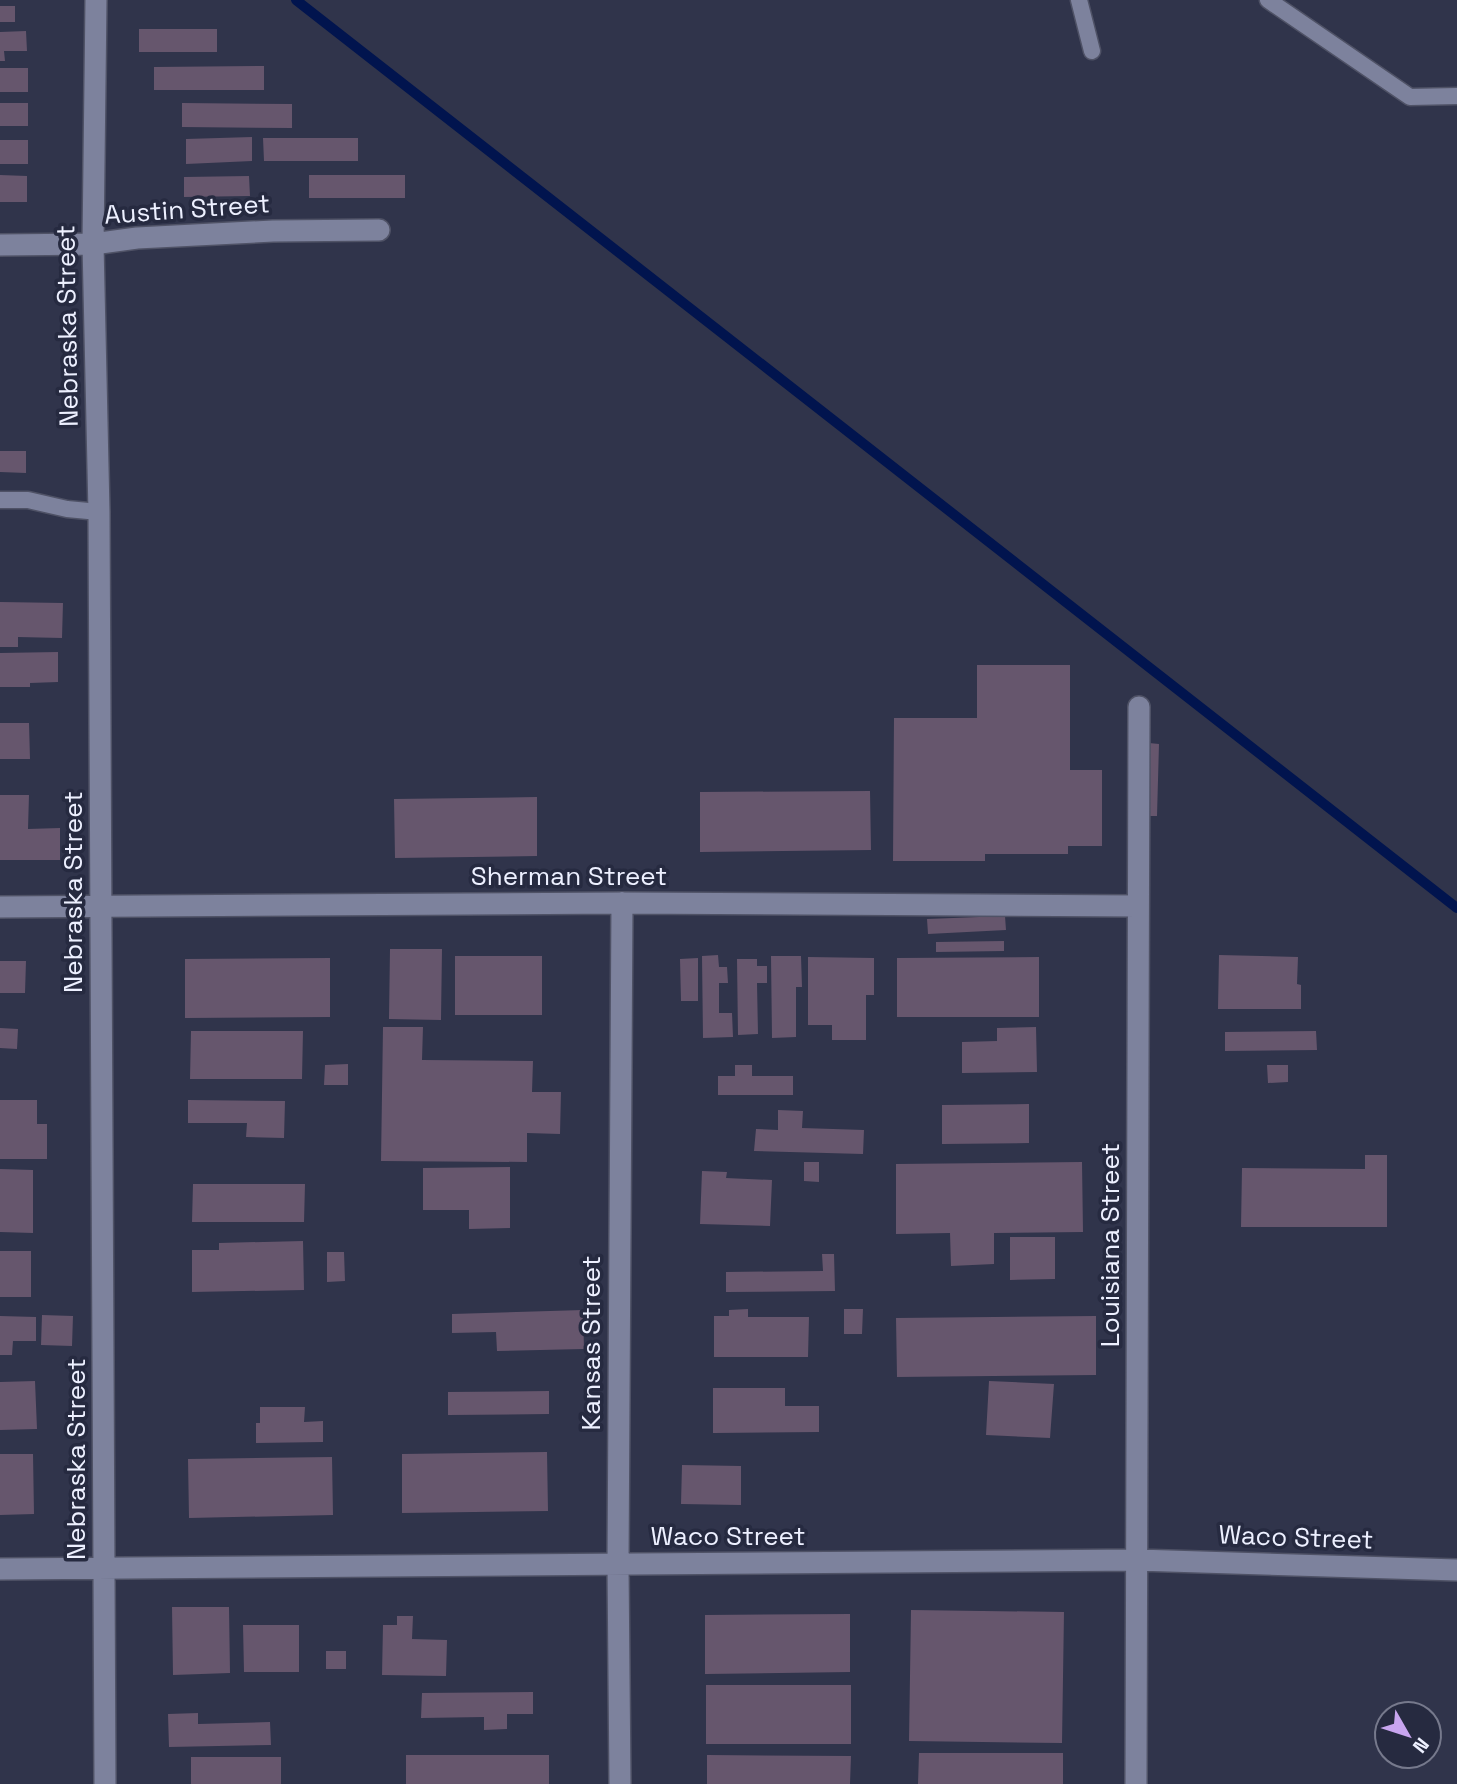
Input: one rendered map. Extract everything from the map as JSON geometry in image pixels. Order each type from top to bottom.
[{"type":"street","name":"Nebraska Street","points":[[96,0],[93,244],[99,512],[105,1784]]},
{"type":"street","name":"Austin Street","points":[[0,245],[93,244],[195,234],[379,230]]},
{"type":"street","name":"Louisiana Street","points":[[1136,1784],[1139,707]]},
{"type":"street","name":"Sherman Street","points":[[0,907],[622,903],[1138,906]]},
{"type":"street","name":"Kansas Street","points":[[620,1784],[618,1565],[622,903]]},
{"type":"street","name":"Waco Street","points":[[0,1569],[1137,1560],[1457,1570]]},
{"type":"lane","points":[[1079,0],[1092,51]]},
{"type":"lane","points":[[1268,0],[1410,97],[1457,96]]},
{"type":"lane","points":[[0,500],[28,500],[67,509],[99,512]]},
{"type":"building","points":[[0,6],[15,6],[15,22],[0,22]]},
{"type":"building","points":[[139,29],[217,29],[217,52],[139,52]]},
{"type":"building","points":[[26,31],[27,51],[4,51],[5,61],[0,61],[0,32]]},
{"type":"building","points":[[264,66],[264,90],[154,90],[154,67]]},
{"type":"building","points":[[0,68],[28,68],[28,92],[0,92]]},
{"type":"building","points":[[0,103],[28,103],[28,126],[0,126]]},
{"type":"building","points":[[182,103],[292,104],[292,128],[182,127]]},
{"type":"building","points":[[252,137],[252,161],[186,164],[186,139]]},
{"type":"building","points":[[263,138],[358,138],[358,161],[264,161]]},
{"type":"building","points":[[0,140],[28,140],[28,164],[0,164]]},
{"type":"building","points":[[0,175],[27,176],[27,202],[0,202]]},
{"type":"building","points":[[309,175],[405,175],[405,198],[309,198]]},
{"type":"building","points":[[249,176],[250,196],[184,197],[184,177]]},
{"type":"building","points":[[0,451],[26,451],[26,473],[0,472]]},
{"type":"building","points":[[0,602],[63,603],[62,638],[18,637],[18,647],[0,647]]},
{"type":"building","points":[[58,652],[58,682],[30,683],[30,687],[0,687],[0,653]]},
{"type":"building","points":[[977,665],[1070,665],[1070,770],[1102,770],[1102,846],[1068,846],[1068,854],[985,854],[985,861],[893,861],[894,718],[977,718]]},
{"type":"building","points":[[0,723],[29,723],[30,759],[0,759]]},
{"type":"building","points":[[1149,743],[1159,744],[1157,816],[1146,816]]},
{"type":"building","points":[[870,791],[871,850],[700,852],[700,792]]},
{"type":"building","points":[[0,795],[29,795],[28,829],[60,828],[60,860],[0,860]]},
{"type":"building","points":[[537,797],[537,856],[395,858],[394,799]]},
{"type":"building","points":[[1005,916],[1006,930],[928,934],[927,919]]},
{"type":"building","points":[[1004,941],[1004,951],[936,952],[936,942]]},
{"type":"building","points":[[390,949],[442,949],[441,1020],[389,1019]]},
{"type":"building","points":[[718,955],[719,967],[727,967],[728,983],[719,983],[719,1013],[732,1013],[733,1037],[703,1038],[702,956]]},
{"type":"building","points":[[1219,955],[1298,957],[1297,984],[1301,985],[1301,1009],[1218,1009]]},
{"type":"building","points":[[455,956],[542,956],[542,1015],[455,1015]]},
{"type":"building","points":[[771,956],[801,956],[802,987],[796,987],[796,1037],[772,1038]]},
{"type":"building","points":[[808,957],[874,958],[874,995],[866,995],[866,1040],[832,1040],[832,1025],[808,1025]]},
{"type":"building","points":[[1039,957],[1039,1017],[897,1017],[897,958]]},
{"type":"building","points":[[330,958],[330,1017],[185,1018],[185,959]]},
{"type":"building","points":[[698,958],[698,1001],[681,1001],[680,959]]},
{"type":"building","points":[[737,959],[757,959],[757,966],[767,966],[767,983],[757,983],[758,1034],[738,1035]]},
{"type":"building","points":[[0,961],[26,961],[25,993],[0,993]]},
{"type":"building","points":[[383,1027],[423,1027],[422,1060],[533,1061],[532,1092],[561,1092],[560,1134],[527,1133],[527,1162],[381,1161]]},
{"type":"building","points":[[1036,1027],[1037,1072],[962,1073],[962,1042],[997,1041],[997,1028]]},
{"type":"building","points":[[0,1028],[18,1029],[17,1049],[0,1048]]},
{"type":"building","points":[[191,1031],[303,1031],[302,1079],[190,1079]]},
{"type":"building","points":[[1316,1031],[1317,1050],[1225,1051],[1225,1032]]},
{"type":"building","points":[[348,1064],[348,1085],[324,1085],[325,1065]]},
{"type":"building","points":[[735,1065],[752,1065],[752,1076],[793,1076],[793,1095],[718,1095],[718,1076],[735,1076]]},
{"type":"building","points":[[1267,1065],[1288,1065],[1288,1082],[1268,1083]]},
{"type":"building","points":[[0,1100],[37,1100],[37,1124],[47,1124],[47,1159],[0,1159]]},
{"type":"building","points":[[188,1100],[285,1101],[284,1138],[246,1137],[247,1123],[188,1123]]},
{"type":"building","points":[[1029,1104],[1029,1143],[942,1144],[942,1105]]},
{"type":"building","points":[[778,1110],[803,1111],[802,1128],[864,1130],[863,1154],[754,1151],[756,1129],[778,1130]]},
{"type":"building","points":[[1365,1155],[1387,1155],[1387,1227],[1241,1227],[1242,1168],[1365,1169]]},
{"type":"building","points":[[804,1162],[819,1162],[819,1182],[804,1181]]},
{"type":"building","points":[[1082,1162],[1083,1232],[994,1233],[994,1264],[951,1266],[950,1233],[896,1234],[896,1164]]},
{"type":"building","points":[[510,1167],[510,1228],[469,1229],[469,1210],[423,1210],[423,1168]]},
{"type":"building","points":[[0,1169],[33,1170],[33,1233],[0,1232]]},
{"type":"building","points":[[702,1171],[727,1172],[726,1178],[772,1180],[770,1226],[700,1224]]},
{"type":"building","points":[[193,1184],[305,1184],[304,1222],[192,1222]]},
{"type":"building","points":[[1010,1237],[1055,1237],[1055,1279],[1010,1280]]},
{"type":"building","points":[[303,1241],[304,1290],[192,1292],[192,1250],[219,1250],[219,1243]]},
{"type":"building","points":[[0,1251],[31,1251],[31,1297],[0,1297]]},
{"type":"building","points":[[327,1252],[344,1252],[345,1281],[327,1282]]},
{"type":"building","points":[[822,1254],[834,1254],[835,1291],[726,1292],[726,1272],[823,1271]]},
{"type":"building","points":[[748,1309],[748,1317],[809,1317],[808,1357],[714,1357],[714,1316],[729,1316],[729,1310]]},
{"type":"building","points":[[844,1309],[863,1309],[862,1334],[844,1334]]},
{"type":"building","points":[[583,1310],[584,1349],[497,1351],[496,1332],[452,1333],[452,1314]]},
{"type":"building","points":[[42,1315],[73,1316],[72,1346],[41,1345]]},
{"type":"building","points":[[0,1316],[36,1317],[36,1341],[13,1341],[12,1355],[0,1355]]},
{"type":"building","points":[[1096,1316],[1096,1375],[897,1377],[896,1318]]},
{"type":"building","points":[[35,1381],[37,1429],[0,1430],[0,1382]]},
{"type":"building","points":[[989,1381],[1054,1384],[1050,1438],[986,1435]]},
{"type":"building","points":[[713,1388],[785,1388],[785,1406],[819,1406],[819,1432],[713,1433]]},
{"type":"building","points":[[549,1391],[549,1414],[448,1415],[448,1392]]},
{"type":"building","points":[[260,1407],[305,1407],[304,1422],[323,1421],[323,1442],[256,1443],[256,1423],[260,1423]]},
{"type":"building","points":[[547,1452],[548,1511],[402,1513],[402,1454]]},
{"type":"building","points":[[0,1454],[33,1454],[34,1514],[0,1515]]},
{"type":"building","points":[[332,1457],[333,1515],[189,1518],[188,1459]]},
{"type":"building","points":[[682,1465],[741,1466],[741,1505],[681,1504]]},
{"type":"building","points":[[172,1607],[229,1607],[230,1673],[173,1675]]},
{"type":"building","points":[[911,1610],[1064,1612],[1062,1743],[909,1741]]},
{"type":"building","points":[[850,1614],[850,1672],[705,1674],[705,1615]]},
{"type":"building","points":[[397,1616],[413,1616],[412,1639],[447,1640],[446,1676],[382,1675],[383,1625],[397,1625]]},
{"type":"building","points":[[243,1625],[299,1625],[299,1672],[244,1672]]},
{"type":"building","points":[[326,1651],[346,1651],[346,1669],[326,1669]]},
{"type":"building","points":[[706,1685],[851,1685],[851,1744],[706,1744]]},
{"type":"building","points":[[533,1692],[533,1714],[507,1714],[507,1729],[484,1730],[484,1717],[421,1718],[422,1693]]},
{"type":"building","points":[[198,1713],[198,1724],[270,1722],[271,1745],[169,1747],[168,1714]]},
{"type":"building","points":[[919,1753],[1063,1753],[1063,1784],[918,1784]]},
{"type":"building","points":[[406,1755],[549,1755],[549,1784],[406,1784]]},
{"type":"building","points":[[707,1755],[851,1756],[850,1784],[707,1784]]},
{"type":"building","points":[[191,1757],[281,1757],[281,1784],[191,1784]]},
{"type":"waterway","points":[[296,0],[1457,908]]}]
